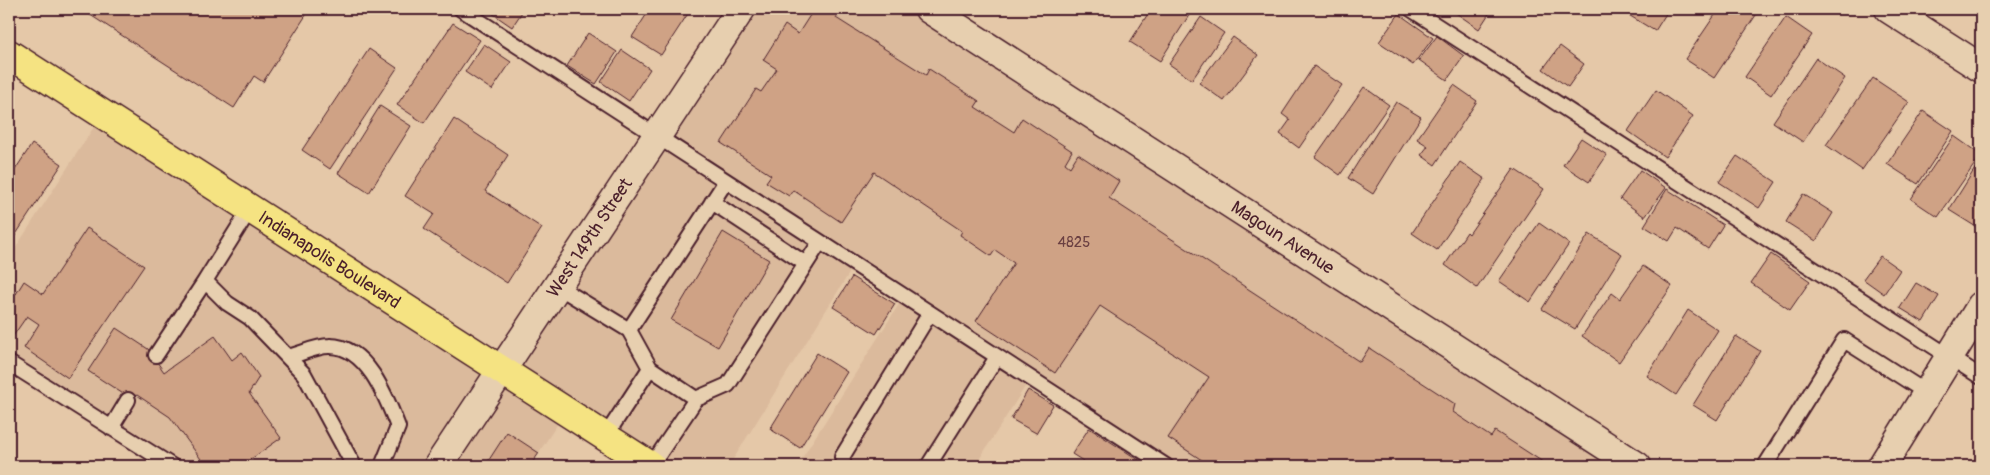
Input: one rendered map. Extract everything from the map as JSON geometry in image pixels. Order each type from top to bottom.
[{"type":"main road","name":"Indianapolis Boulevard","points":[[9,54],[651,466]]},
{"type":"street","name":"West 149th Street","points":[[438,466],[741,9]]},
{"type":"street","name":"Magoun Avenue","points":[[928,9],[1637,466]]},
{"type":"street","points":[[1889,9],[1981,68]]},
{"type":"street","points":[[1882,466],[1981,306]]},
{"type":"lane","points":[[460,9],[1166,466]]},
{"type":"lane","points":[[1411,9],[1981,377]]},
{"type":"lane","points":[[629,330],[726,181]]},
{"type":"lane","points":[[712,202],[806,264]]},
{"type":"lane","points":[[156,355],[250,209]]},
{"type":"lane","points":[[651,466],[696,398],[728,385],[820,242]]},
{"type":"lane","points":[[205,281],[227,303],[250,318],[304,374],[354,466]]},
{"type":"lane","points":[[557,286],[629,330],[650,368],[696,398]]},
{"type":"lane","points":[[844,466],[842,457],[930,313]]},
{"type":"lane","points":[[1765,466],[1844,340],[1927,393]]},
{"type":"lane","points":[[288,357],[329,346],[345,348],[369,369],[382,388],[398,427],[382,466]]},
{"type":"lane","points":[[928,466],[997,357]]},
{"type":"lane","points":[[9,363],[172,466]]},
{"type":"lane","points":[[605,437],[650,368]]},
{"type":"lane","points":[[111,428],[128,400]]},
{"type":"shaded area","points":[[750,9],[917,9],[1625,466],[1177,466],[667,133]]},
{"type":"shaded area","points":[[101,116],[498,371],[435,466],[168,466],[9,366],[9,258]]},
{"type":"shaded area","points":[[659,140],[853,267],[729,466],[658,466],[506,368]]},
{"type":"shaded area","points":[[903,298],[1028,382],[975,466],[797,466]]},
{"type":"shaded area","points":[[502,376],[564,414],[530,466],[442,466]]},
{"type":"building","points":[[81,9],[310,9],[263,82],[254,76],[234,108]]},
{"type":"building","points":[[486,9],[524,9],[512,27]]},
{"type":"building","points":[[650,9],[691,9],[661,55],[632,37]]},
{"type":"building","points":[[814,9],[835,9],[840,12],[836,18],[926,75],[929,69],[979,101],[975,107],[1014,132],[1022,118],[1072,151],[1065,163],[1070,167],[1078,154],[1119,181],[1109,198],[1360,362],[1369,348],[1455,404],[1453,412],[1491,437],[1495,431],[1549,466],[1211,466],[1168,438],[1209,377],[1100,306],[1055,373],[976,321],[1014,263],[995,250],[991,256],[960,235],[962,231],[874,172],[841,222],[793,190],[789,196],[766,182],[771,175],[721,143],[756,89],[761,92],[777,69],[763,60],[785,25],[798,34]]},
{"type":"building","points":[[1151,9],[1193,9],[1160,61],[1130,42]]},
{"type":"building","points":[[1459,9],[1492,9],[1479,29],[1456,13]]},
{"type":"building","points":[[1623,9],[1669,9],[1655,31],[1622,11]]},
{"type":"building","points":[[1719,9],[1760,9],[1714,78],[1685,59]]},
{"type":"building","points":[[1399,14],[1433,38],[1413,65],[1379,42]]},
{"type":"building","points":[[1201,17],[1224,33],[1192,80],[1169,64]]},
{"type":"building","points":[[1786,17],[1812,35],[1771,95],[1745,77]]},
{"type":"building","points":[[453,23],[480,40],[424,123],[397,105]]},
{"type":"building","points":[[588,33],[617,52],[596,84],[567,66]]},
{"type":"building","points":[[1437,36],[1464,56],[1447,80],[1419,60]]},
{"type":"building","points":[[1233,37],[1258,55],[1224,101],[1199,83]]},
{"type":"building","points":[[484,44],[511,62],[492,90],[465,72]]},
{"type":"building","points":[[1560,46],[1584,64],[1568,87],[1543,69]]},
{"type":"building","points":[[369,49],[397,68],[330,169],[302,150]]},
{"type":"building","points":[[622,50],[650,69],[629,101],[601,82]]},
{"type":"building","points":[[1816,58],[1845,78],[1803,142],[1773,122]]},
{"type":"building","points":[[1314,66],[1342,85],[1299,148],[1280,134],[1290,120],[1282,114]]},
{"type":"building","points":[[1873,78],[1909,102],[1862,170],[1826,145]]},
{"type":"building","points":[[1454,85],[1477,101],[1435,165],[1421,155],[1428,146],[1417,139]]},
{"type":"building","points":[[1364,87],[1389,105],[1340,175],[1315,157]]},
{"type":"building","points":[[1656,90],[1693,116],[1665,157],[1628,131]]},
{"type":"building","points":[[1396,102],[1421,117],[1373,194],[1348,178]]},
{"type":"building","points":[[380,106],[411,126],[369,193],[338,173]]},
{"type":"building","points":[[1923,111],[1953,131],[1918,184],[1887,164]]},
{"type":"building","points":[[454,119],[508,155],[485,191],[542,228],[507,283],[424,229],[434,214],[405,196]]},
{"type":"building","points":[[1954,136],[1981,155],[1938,217],[1911,199]]},
{"type":"building","points":[[1581,138],[1607,155],[1589,182],[1563,165]]},
{"type":"building","points":[[32,144],[62,164],[9,245],[9,179]]},
{"type":"building","points":[[1737,156],[1776,182],[1759,208],[1719,182]]},
{"type":"building","points":[[1981,159],[1981,230],[1949,210]]},
{"type":"building","points":[[1460,162],[1485,179],[1437,250],[1412,233]]},
{"type":"building","points":[[1514,169],[1544,189],[1477,288],[1445,265]]},
{"type":"building","points":[[1640,170],[1666,188],[1645,217],[1620,199]]},
{"type":"building","points":[[1667,189],[1723,225],[1708,249],[1677,228],[1669,241],[1644,226]]},
{"type":"building","points":[[1803,194],[1833,213],[1816,241],[1786,222]]},
{"type":"building","points":[[1539,223],[1569,244],[1530,302],[1499,281]]},
{"type":"building","points":[[87,228],[144,266],[68,378],[24,348],[39,324],[27,316],[11,339],[9,337],[9,289],[16,294],[24,281],[43,294]]},
{"type":"building","points":[[723,232],[769,260],[718,347],[671,320]]},
{"type":"building","points":[[1589,234],[1622,254],[1575,329],[1542,309]]},
{"type":"building","points":[[1771,254],[1810,281],[1790,310],[1751,283]]},
{"type":"building","points":[[1880,256],[1900,270],[1884,294],[1863,279]]},
{"type":"building","points":[[1643,266],[1672,286],[1619,362],[1582,336],[1612,293],[1620,299]]},
{"type":"building","points":[[852,277],[895,304],[876,334],[833,307]]},
{"type":"building","points":[[1916,283],[1939,296],[1923,322],[1900,308]]},
{"type":"building","points":[[1688,310],[1718,330],[1676,395],[1647,376]]},
{"type":"building","points":[[116,328],[148,349],[164,372],[215,336],[232,360],[242,352],[259,377],[249,393],[281,438],[241,466],[206,466],[170,417],[137,395],[131,399],[88,371]]},
{"type":"building","points":[[1736,336],[1760,351],[1717,420],[1693,405]]},
{"type":"building","points":[[817,353],[847,372],[800,448],[770,429]]},
{"type":"building","points":[[1028,390],[1053,405],[1036,433],[1011,419]]},
{"type":"building","points":[[1089,428],[1139,460],[1134,466],[1110,466],[1105,463],[1103,466],[1091,466],[1072,454]]},
{"type":"building","points":[[507,432],[539,453],[530,466],[485,466]]}]
